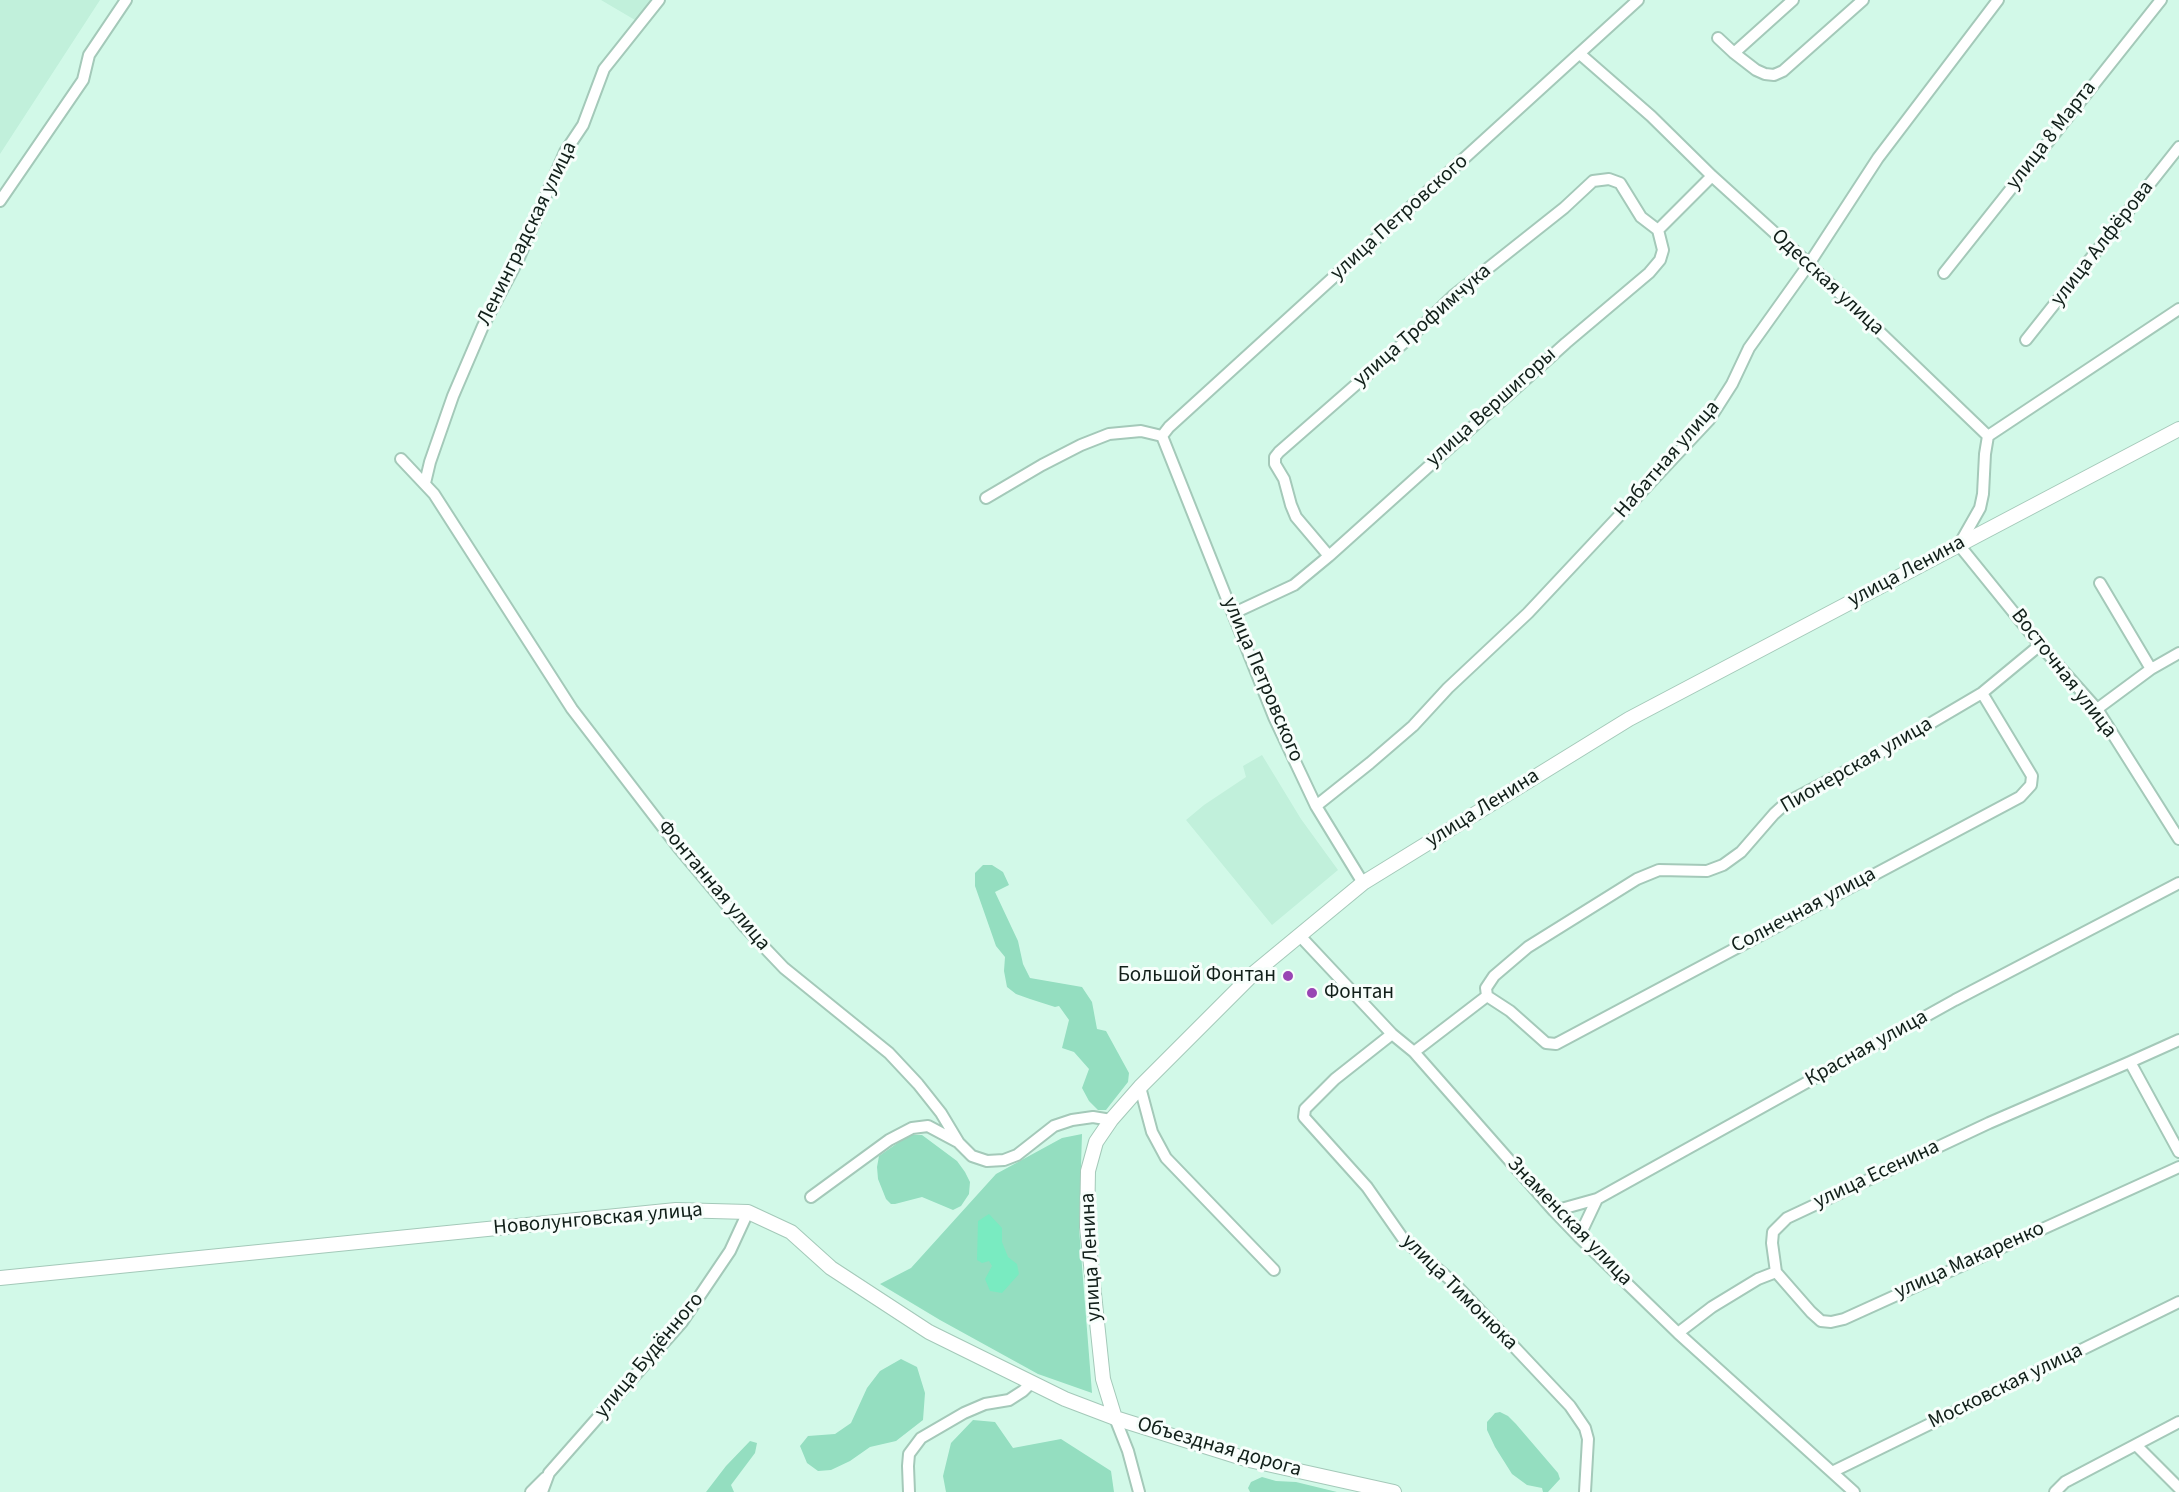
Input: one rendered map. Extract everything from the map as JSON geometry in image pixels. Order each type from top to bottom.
[{"type":"street","points":[[0,201],[83,80],[90,55],[126,0]]},
{"type":"street","name":"Ленинградская улица","points":[[425,483],[429,462],[453,396],[483,326],[518,260],[564,152],[583,125],[604,69],[658,0]]},
{"type":"street","name":"улица Петровского","points":[[1363,883],[1316,806],[1274,717],[1162,436],[1169,427],[1638,0]]},
{"type":"street","points":[[1734,53],[1793,0]]},
{"type":"street","points":[[1718,38],[1756,70],[1774,75],[1783,71],[1863,0]]},
{"type":"street","name":"Набатная улица","points":[[1316,806],[1370,764],[1413,726],[1448,688],[1528,613],[1709,420],[1732,384],[1749,348],[1809,264],[1890,141],[1998,0]]},
{"type":"street","name":"улица 8 Марта","points":[[1944,273],[2161,0]]},
{"type":"street","name":"Одесская улица","points":[[1580,54],[1809,264],[1988,436]]},
{"type":"street","name":"улица Алфёрова","points":[[2026,340],[2179,147]]},
{"type":"street","points":[[1658,230],[1712,176]]},
{"type":"street","name":"улица Трофимчука","points":[[1329,556],[1296,517],[1290,505],[1284,479],[1275,465],[1275,457],[1279,452],[1415,333],[1453,296],[1564,208],[1593,181],[1609,179],[1620,183],[1641,217],[1658,230]]},
{"type":"street","name":"улица Вершигоры","points":[[1234,613],[1293,585],[1329,556],[1472,426],[1649,273],[1660,260],[1663,250],[1658,230]]},
{"type":"street","points":[[1959,545],[1980,508],[1988,436],[2179,309]]},
{"type":"street","name":"улица Ленина","points":[[1115,1418],[1103,1379],[1087,1227],[1088,1171],[1096,1142],[1111,1120],[1140,1087],[1254,973],[1363,883],[1629,719],[2179,429]]},
{"type":"street","points":[[986,498],[1052,460],[1109,434],[1141,431],[1162,436]]},
{"type":"street","name":"Фонтанная улица","points":[[401,459],[425,483],[445,510],[572,709],[678,847],[745,927],[784,968],[889,1053],[918,1084],[944,1118],[959,1143],[972,1156],[996,1162],[1017,1155],[1036,1138],[1063,1123],[1093,1117],[1111,1120]]},
{"type":"street","name":"Восточная улица","points":[[1959,545],[2040,645],[2097,709],[2179,839]]},
{"type":"street","points":[[2100,583],[2151,669]]},
{"type":"street","name":"Пионерская улица","points":[[1414,1052],[1487,996],[1486,988],[1494,976],[1528,947],[1637,879],[1659,870],[1707,871],[1723,865],[1741,852],[1786,803],[1875,756],[1982,693],[2040,645]]},
{"type":"street","points":[[2097,709],[2151,669],[2179,653]]},
{"type":"street","name":"Солнечная улица","points":[[1487,996],[1510,1011],[1546,1043],[1556,1044],[2020,797],[2031,784],[2032,776],[1982,693]]},
{"type":"street","name":"Красная улица","points":[[1554,1211],[1597,1199],[1955,1000],[2179,883]]},
{"type":"street","name":"Знаменская улица","points":[[1300,936],[1392,1034],[1414,1052],[1554,1211],[1678,1333],[1854,1492]]},
{"type":"street","name":"улица Тимонюка","points":[[1392,1034],[1335,1079],[1305,1109],[1305,1117],[1367,1187],[1404,1240],[1454,1283],[1570,1407],[1585,1428],[1588,1439],[1586,1492]]},
{"type":"street","name":"улица Есенина","points":[[1776,1272],[1772,1243],[1773,1232],[1787,1218],[1989,1123],[2179,1040]]},
{"type":"street","points":[[2130,1062],[2179,1152]]},
{"type":"street","points":[[1140,1087],[1152,1132],[1166,1158],[1274,1270]]},
{"type":"street","points":[[811,1197],[889,1140],[912,1128],[928,1126],[944,1118]]},
{"type":"street","points":[[928,1126],[959,1143]]},
{"type":"street","name":"улица Макаренко","points":[[1776,1272],[1821,1321],[1831,1322],[1844,1319],[2179,1167]]},
{"type":"street","points":[[1580,1237],[1597,1199]]},
{"type":"street","name":"Новолунговская улица","points":[[0,1278],[676,1210],[748,1212],[791,1232],[831,1268],[929,1332],[1030,1384],[1115,1418]]},
{"type":"street","name":"улица Будённого","points":[[542,1492],[549,1473],[682,1322],[730,1251],[748,1212]]},
{"type":"street","points":[[1678,1333],[1712,1307],[1758,1279],[1776,1272]]},
{"type":"street","name":"Московская улица","points":[[1832,1472],[2179,1302]]},
{"type":"street","points":[[909,1492],[909,1454],[921,1438],[964,1413],[985,1404],[1009,1400],[1030,1384]]},
{"type":"street","points":[[1115,1418],[1128,1451],[1139,1492]]},
{"type":"street","name":"Объездная дорога","points":[[1115,1418],[1249,1460],[1394,1492]]},
{"type":"street","points":[[2055,1492],[2065,1482],[2179,1422]]},
{"type":"street","points":[[2136,1446],[2179,1488]]},
{"type":"street","points":[[531,1492],[549,1473]]},
{"type":"shaded area","points":[[0,0],[100,0],[0,154]]},
{"type":"shaded area","points":[[601,0],[653,0],[635,20]]},
{"type":"shaded area","points":[[1262,755],[1301,819],[1338,870],[1272,925],[1186,820],[1246,777],[1243,766]]},
{"type":"shaded area","points":[[983,865],[992,865],[1003,872],[1009,885],[995,892],[1018,941],[1023,964],[1030,978],[1082,987],[1092,1002],[1097,1029],[1106,1031],[1129,1073],[1128,1082],[1106,1110],[1098,1110],[1089,1101],[1082,1088],[1089,1069],[1074,1052],[1062,1048],[1069,1020],[1059,1006],[1055,1007],[1016,994],[1007,987],[1004,971],[1005,957],[996,946],[975,886],[975,873]]},
{"type":"shaded area","points":[[1082,1134],[1079,1228],[1092,1393],[1038,1374],[880,1284],[911,1268],[996,1174],[1062,1138]]},
{"type":"shaded area","points":[[909,1135],[922,1135],[957,1161],[970,1182],[969,1194],[961,1206],[953,1210],[922,1197],[895,1204],[891,1204],[886,1199],[878,1179],[879,1156]]},
{"type":"shaded area","points":[[989,1214],[1002,1228],[1002,1242],[1008,1257],[1017,1264],[1019,1274],[1002,1293],[990,1291],[985,1279],[992,1266],[989,1261],[982,1263],[977,1260],[978,1221]]},
{"type":"shaded area","points":[[901,1359],[917,1367],[925,1393],[923,1420],[896,1441],[870,1447],[850,1461],[831,1470],[818,1471],[807,1463],[800,1446],[808,1436],[835,1434],[851,1423],[867,1388],[880,1371]]},
{"type":"shaded area","points":[[1500,1412],[1516,1424],[1558,1473],[1560,1479],[1548,1492],[1543,1492],[1542,1488],[1527,1485],[1512,1474],[1495,1447],[1487,1430],[1487,1422],[1495,1413]]},
{"type":"shaded area","points":[[973,1420],[995,1422],[1013,1448],[1061,1439],[1111,1471],[1114,1492],[946,1492],[943,1476],[951,1443]]},
{"type":"shaded area","points":[[750,1441],[757,1443],[755,1453],[731,1485],[734,1492],[706,1492],[726,1466]]},
{"type":"shaded area","points":[[1262,1477],[1337,1492],[1250,1492],[1248,1488],[1251,1482]]},
{"type":"place","name":"Большой Фонтан","points":[[1288,976]]},
{"type":"place","name":"Фонтан","points":[[1312,993]]}]
